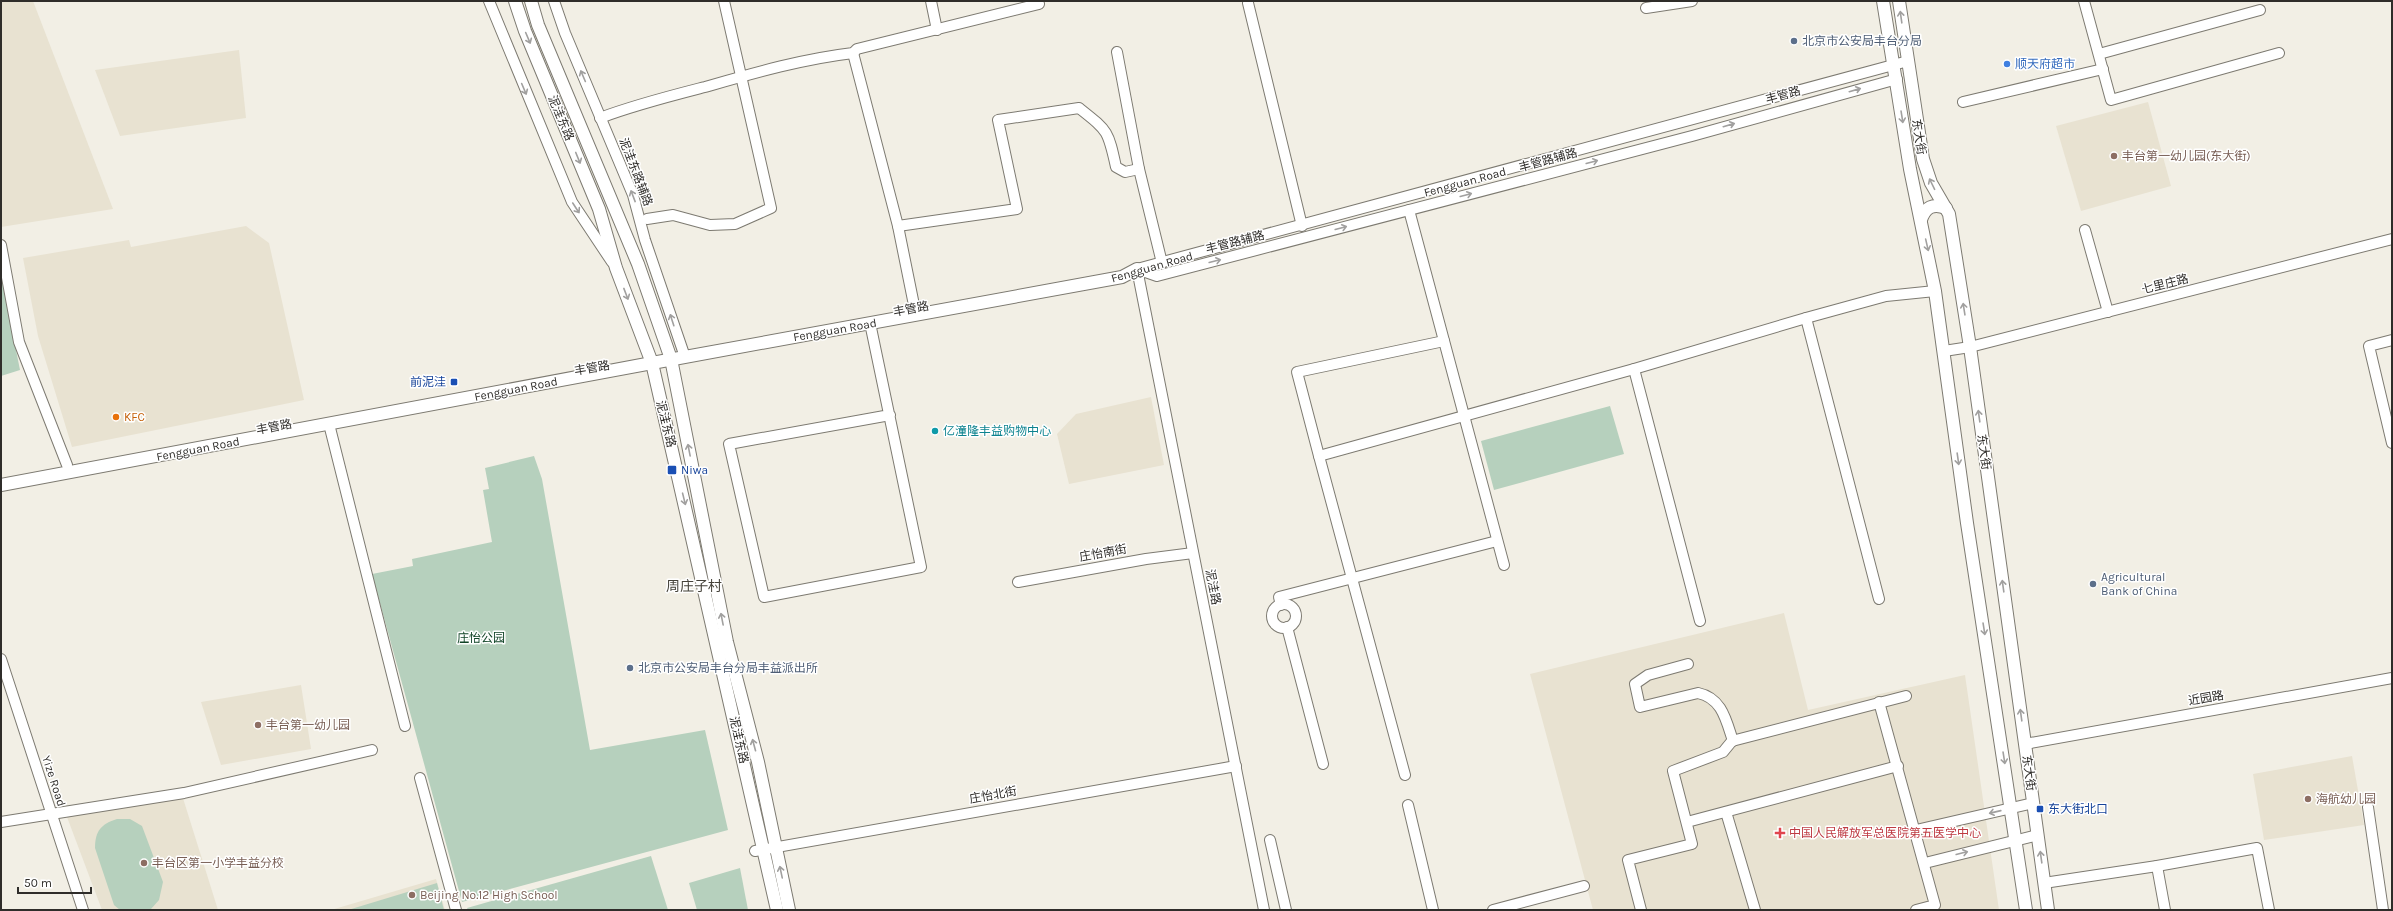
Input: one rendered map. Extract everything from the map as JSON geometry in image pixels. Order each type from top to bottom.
[{"type":"main road","name":"泥洼东路","points":[[515,1],[525,31],[599,209],[616,268],[651,360],[765,849],[777,910]]},
{"type":"main road","name":"泥洼东路","points":[[531,1],[538,25],[638,264],[670,356],[727,642],[758,762],[765,849],[789,910]]},
{"type":"main road","name":"东大街","points":[[1883,1],[1897,79],[1910,170],[1935,291],[1967,523],[2026,910]]},
{"type":"main road","name":"东大街","points":[[1899,1],[1922,159],[1931,182],[1949,214],[1970,347],[2048,910]]},
{"type":"main road","points":[[1921,220],[1924,211],[1930,207],[1939,205],[1946,208]]},
{"type":"main road","name":"丰管路","points":[[1,477],[915,312],[1120,270],[1137,270]]},
{"type":"main road","name":"Fengguan Road","points":[[684,354],[870,324],[915,312]]},
{"type":"main road","name":"Fengguan Road","points":[[1,485],[329,424],[651,360]]},
{"type":"street","points":[[489,1],[572,202],[616,268]]},
{"type":"street","name":"泥洼东路辅路","points":[[554,1],[565,33],[635,202],[645,240],[684,354]]},
{"type":"street","points":[[647,219],[673,215],[710,225],[735,224],[771,208],[724,1]]},
{"type":"street","points":[[931,1],[937,30]]},
{"type":"street","points":[[600,118],[624,109],[741,76],[815,57],[853,53],[857,49],[1039,4],[1038,1]]},
{"type":"street","points":[[1646,8],[1692,1]]},
{"type":"street","points":[[2084,1],[2111,100],[2279,53]]},
{"type":"street","points":[[1248,3],[1299,226],[1276,245]]},
{"type":"street","points":[[2099,54],[2260,10]]},
{"type":"street","points":[[1117,52],[1139,168],[1162,263]]},
{"type":"street","points":[[853,53],[898,226],[915,312]]},
{"type":"street","name":"丰管路","points":[[1658,130],[1908,61]]},
{"type":"street","points":[[1963,102],[2103,69]]},
{"type":"street","name":"丰管路辅路","points":[[1137,270],[1157,276],[1692,136],[1897,79]]},
{"type":"street","points":[[898,226],[1017,209],[998,120],[1079,108],[1106,129],[1116,167],[1125,172],[1139,168]]},
{"type":"street","points":[[1658,130],[1692,136]]},
{"type":"street","name":"Fengguan Road","points":[[1137,270],[1658,130]]},
{"type":"street","points":[[1409,210],[1504,565]]},
{"type":"street","points":[[2085,230],[2108,312]]},
{"type":"street","name":"七里庄路","points":[[1944,351],[1970,347],[2392,239]]},
{"type":"street","points":[[2,245],[19,342],[67,465]]},
{"type":"street","name":"泥洼路","points":[[1137,270],[1264,910]]},
{"type":"street","points":[[1319,456],[1634,369],[1886,296],[1935,291]]},
{"type":"street","points":[[1806,318],[1880,599]]},
{"type":"street","points":[[870,324],[890,415],[921,566],[764,598],[729,444],[890,415]]},
{"type":"street","points":[[2392,340],[2369,346],[2392,443]]},
{"type":"street","points":[[1405,775],[1297,372],[1444,341]]},
{"type":"street","points":[[1634,369],[1700,621]]},
{"type":"street","points":[[329,424],[405,726]]},
{"type":"street","points":[[1281,605],[1279,597],[1498,541]]},
{"type":"street","name":"庄怡南街","points":[[1018,582],[1146,559],[1194,553]]},
{"type":"street","points":[[1281,605],[1290,606],[1296,615],[1294,622],[1287,627],[1278,626],[1273,619],[1274,612],[1281,605]]},
{"type":"street","points":[[1287,627],[1323,764]]},
{"type":"street","name":"Yize Road","points":[[1,659],[83,910]]},
{"type":"street","points":[[1688,664],[1648,675],[1635,684],[1640,707],[1698,692],[1707,695],[1721,708],[1732,741]]},
{"type":"street","name":"近园路","points":[[2025,744],[2392,678]]},
{"type":"street","points":[[1641,910],[1628,860],[1692,844],[1673,771],[1723,752],[1732,741],[1906,696]]},
{"type":"street","points":[[1879,702],[1916,830],[1935,905],[1916,910]]},
{"type":"street","points":[[1,822],[184,794],[372,750]]},
{"type":"street","name":"庄怡北街","points":[[765,849],[1236,766]]},
{"type":"street","points":[[1687,822],[1898,766]]},
{"type":"street","points":[[420,778],[456,910]]},
{"type":"street","points":[[1916,830],[2033,803]]},
{"type":"street","points":[[1408,806],[1433,910]]},
{"type":"street","points":[[2368,807],[2383,910]]},
{"type":"street","points":[[1726,812],[1755,910]]},
{"type":"street","points":[[1925,863],[2038,835]]},
{"type":"street","points":[[1270,840],[1286,910]]},
{"type":"street","points":[[2044,884],[2257,848],[2269,910]]},
{"type":"street","points":[[2157,866],[2165,910]]},
{"type":"street","points":[[1493,910],[1584,886]]},
{"type":"shaded area","points":[[1,1],[33,1],[113,209],[1,227]]},
{"type":"shaded area","points":[[239,50],[246,118],[120,136],[95,70]]},
{"type":"shaded area","name":"丰台第一幼儿园(东大街)","points":[[2148,102],[2171,186],[2081,211],[2056,126]]},
{"type":"shaded area","points":[[246,226],[269,243],[304,400],[72,447],[38,336],[23,258],[129,240],[131,247]]},
{"type":"shaded area","points":[[1151,397],[1164,465],[1069,484],[1057,434],[1076,414]]},
{"type":"shaded area","name":"中国人民解放军总医院第五医学中心","points":[[1784,613],[1808,710],[1965,675],[1999,910],[1593,910],[1530,674]]},
{"type":"shaded area","name":"丰台第一幼儿园","points":[[301,685],[311,749],[221,765],[201,702]]},
{"type":"shaded area","name":"海航幼儿园","points":[[2352,756],[2364,825],[2264,840],[2253,774]]},
{"type":"shaded area","name":"丰台区第一小学丰益分校","points":[[182,795],[218,910],[102,910],[67,817]]},
{"type":"shaded area","name":"Beijing No.12 High School","points":[[436,879],[445,910],[331,910]]},
{"type":"green space","points":[[1,275],[20,370],[1,376]]},
{"type":"green space","points":[[1610,406],[1624,454],[1494,490],[1481,441]]},
{"type":"green space","name":"庄怡公园","points":[[534,456],[542,479],[590,750],[705,730],[728,830],[462,902],[372,574],[413,566],[412,559],[492,542],[483,490],[489,489],[485,468]]},
{"type":"green space","points":[[117,819],[130,819],[142,826],[163,882],[159,900],[151,909],[120,910],[114,905],[95,848],[95,842],[100,829],[107,823]]},
{"type":"green space","points":[[651,856],[668,910],[468,910],[467,908]]},
{"type":"green space","points":[[740,868],[748,910],[697,910],[689,883]]},
{"type":"green space","name":"Beijing No.12 High School","points":[[437,883],[444,910],[348,910]]},
{"type":"place","name":"北京市公安局丰台分局","points":[[1794,41]]},
{"type":"place","name":"顺天府超市","points":[[2007,64]]},
{"type":"place","name":"丰台第一幼儿园(东大街)","points":[[2114,156]]},
{"type":"place","name":"前泥洼","points":[[454,382]]},
{"type":"place","name":"KFC","points":[[116,417]]},
{"type":"place","name":"亿潼隆丰益购物中心","points":[[935,431]]},
{"type":"place","name":"Niwa","points":[[672,470]]},
{"type":"place","name":"Agricultural Bank of China","points":[[2093,584]]},
{"type":"place","name":"北京市公安局丰台分局丰益派出所","points":[[630,668]]},
{"type":"place","name":"丰台第一幼儿园","points":[[258,725]]},
{"type":"place","name":"海航幼儿园","points":[[2308,799]]},
{"type":"place","name":"东大街北口","points":[[2040,809]]},
{"type":"place","name":"中国人民解放军总医院第五医学中心","points":[[1780,833]]},
{"type":"place","name":"丰台区第一小学丰益分校","points":[[144,863]]},
{"type":"place","name":"Beijing No.12 High School","points":[[412,895]]},
{"type":"district","name":"周庄子村","points":[[694,586]]}]
